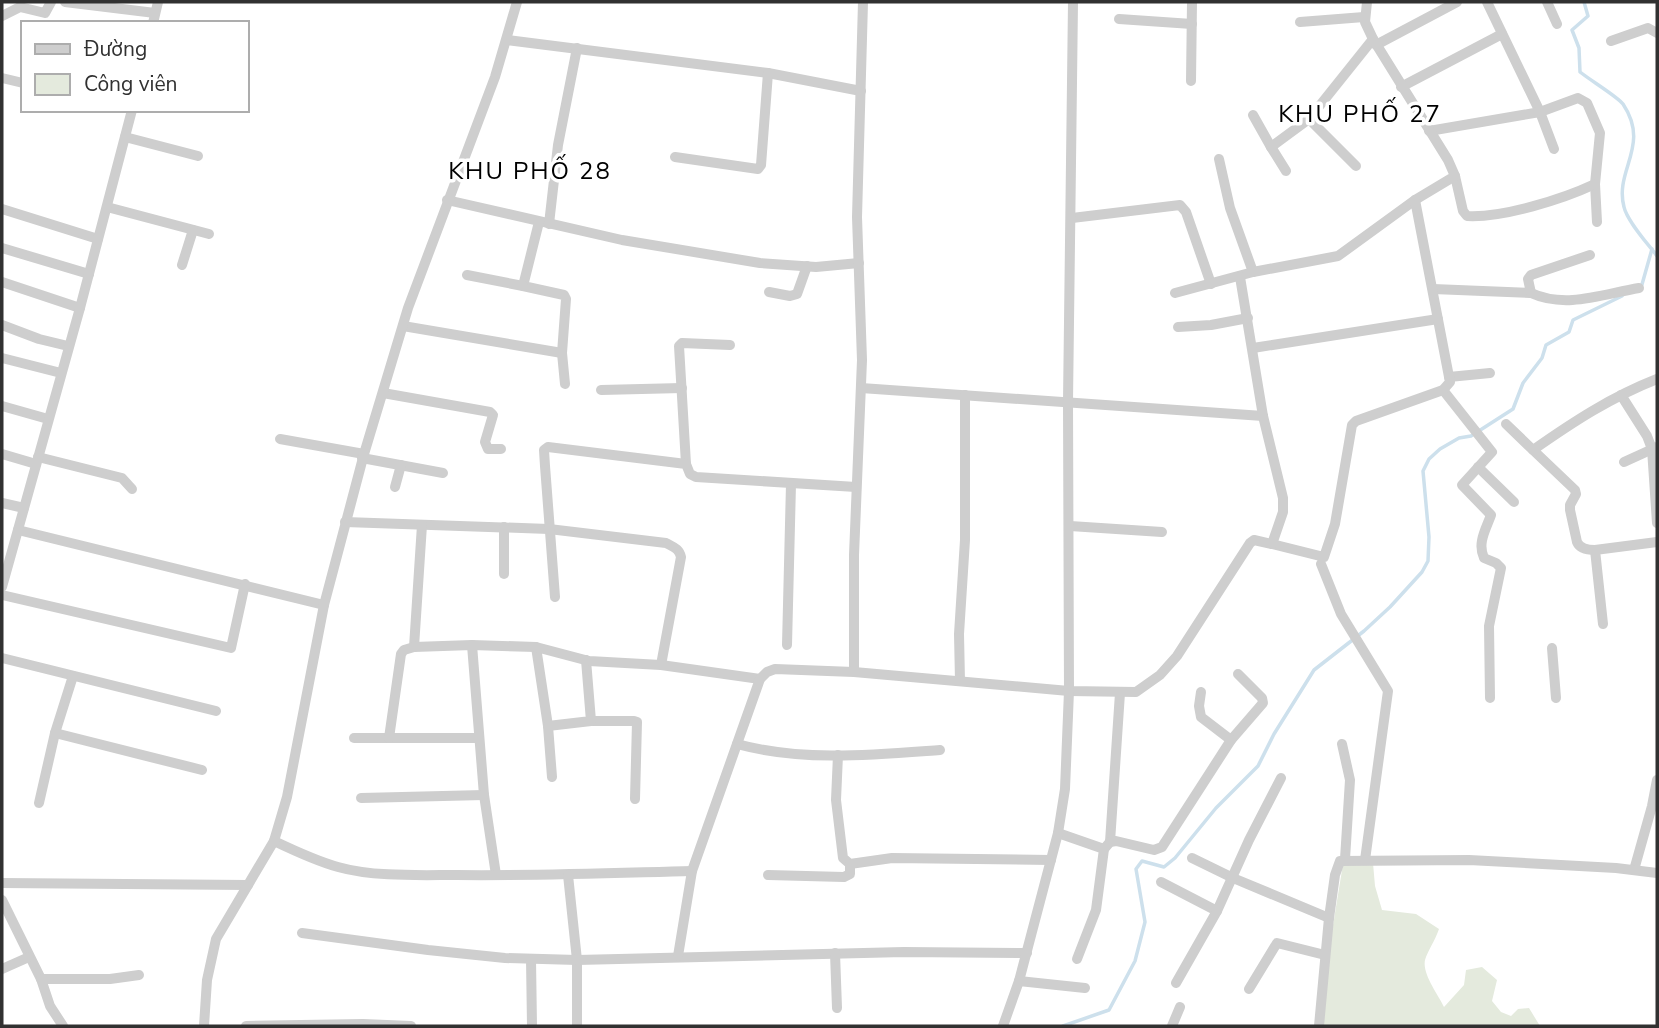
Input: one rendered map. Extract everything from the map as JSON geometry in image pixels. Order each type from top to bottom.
[{"type":"street","points":[[2,16],[20,7],[44,18],[51,2]]},
{"type":"street","points":[[65,2],[155,12]]},
{"type":"street","points":[[204,1026],[207,980],[216,939],[274,841],[288,797],[324,605],[363,456],[403,326],[447,200],[508,40],[517,2]]},
{"type":"street","points":[[854,672],[856,486],[861,388],[858,169],[863,2]]},
{"type":"street","points":[[1003,1026],[1027,953],[1058,833],[1065,789],[1069,691],[1068,401],[1073,2]]},
{"type":"street","points":[[1191,80],[1192,2]]},
{"type":"street","points":[[1367,2],[1364,17],[1375,42],[1448,160],[1455,176],[1462,211],[1467,216],[1550,201],[1595,184]]},
{"type":"street","points":[[1271,147],[1309,119],[1375,42],[1457,2]]},
{"type":"street","points":[[1487,2],[1541,112],[1554,149]]},
{"type":"street","points":[[1547,2],[1557,24]]},
{"type":"street","points":[[1300,22],[1364,17]]},
{"type":"street","points":[[1119,19],[1192,24]]},
{"type":"street","points":[[1611,41],[1648,28],[1657,33]]},
{"type":"street","points":[[1401,88],[1502,34]]},
{"type":"street","points":[[508,40],[768,73],[862,91]]},
{"type":"street","points":[[523,286],[544,223],[577,48]]},
{"type":"street","points":[[675,157],[758,169],[761,165],[768,73]]},
{"type":"street","points":[[2,78],[21,83]]},
{"type":"street","points":[[1429,131],[1541,112],[1578,98],[1587,103],[1600,133],[1595,184],[1597,222]]},
{"type":"street","points":[[2,587],[131,112]]},
{"type":"street","points":[[1253,115],[1286,171]]},
{"type":"street","points":[[1309,119],[1356,166]]},
{"type":"street","points":[[125,137],[198,156]]},
{"type":"street","points":[[1219,159],[1230,208],[1252,272]]},
{"type":"street","points":[[1175,293],[1252,272],[1338,256],[1415,200],[1455,176]]},
{"type":"street","points":[[447,200],[681,251],[807,267],[859,263]]},
{"type":"street","points":[[678,956],[692,871],[760,679],[767,672],[775,669],[854,672],[1069,691],[1136,692],[1160,675],[1177,656],[1254,540],[1324,557],[1335,523],[1352,425],[1356,421],[1443,390],[1450,382],[1415,200]]},
{"type":"street","points":[[1072,218],[1180,205],[1186,212],[1211,284]]},
{"type":"street","points":[[107,207],[209,234]]},
{"type":"street","points":[[2,209],[98,239]]},
{"type":"street","points":[[182,265],[193,230]]},
{"type":"street","points":[[2,248],[89,274]]},
{"type":"street","points":[[1531,293],[1528,279],[1531,275],[1590,255]]},
{"type":"street","points":[[769,292],[790,296],[797,293],[807,267]]},
{"type":"street","points":[[467,275],[564,295],[566,299],[562,353],[565,384]]},
{"type":"street","points":[[1240,277],[1263,416],[1283,498],[1283,512],[1272,544]]},
{"type":"street","points":[[2,282],[80,308]]},
{"type":"street","points":[[1433,289],[1531,293],[1545,299],[1566,301],[1639,288]]},
{"type":"street","points":[[1178,327],[1211,325],[1248,318]]},
{"type":"street","points":[[1253,348],[1438,319]]},
{"type":"street","points":[[2,325],[39,339],[68,345]]},
{"type":"street","points":[[403,326],[562,353]]},
{"type":"street","points":[[730,345],[682,343],[679,354],[686,464],[690,474],[696,477],[791,484],[856,486]]},
{"type":"street","points":[[2,358],[61,373]]},
{"type":"street","points":[[1449,377],[1490,373]]},
{"type":"street","points":[[1533,450],[1587,413],[1657,379]]},
{"type":"street","points":[[601,390],[682,388]]},
{"type":"street","points":[[861,388],[1263,416]]},
{"type":"street","points":[[1443,390],[1492,452],[1462,485],[1491,515],[1484,528],[1481,551],[1484,558],[1501,568],[1490,611],[1490,698]]},
{"type":"street","points":[[383,393],[490,412],[493,415],[485,446],[488,449],[501,449]]},
{"type":"street","points":[[960,681],[959,634],[965,540],[965,395]]},
{"type":"street","points":[[1621,395],[1654,448],[1657,523]]},
{"type":"street","points":[[2,406],[48,419]]},
{"type":"street","points":[[1506,424],[1575,489],[1576,494],[1570,510],[1578,546],[1595,551],[1657,542]]},
{"type":"street","points":[[280,439],[443,473]]},
{"type":"street","points":[[555,597],[544,450],[548,447],[686,464]]},
{"type":"street","points":[[1623,462],[1654,448]]},
{"type":"street","points":[[2,454],[122,478],[132,489]]},
{"type":"street","points":[[395,487],[401,465]]},
{"type":"street","points":[[1478,467],[1514,502]]},
{"type":"street","points":[[787,645],[791,484]]},
{"type":"street","points":[[2,503],[24,508]]},
{"type":"street","points":[[345,522],[550,529],[666,543],[680,551],[681,557],[661,664]]},
{"type":"street","points":[[414,647],[422,524]]},
{"type":"street","points":[[1070,526],[1162,532]]},
{"type":"street","points":[[504,527],[504,574]]},
{"type":"street","points":[[18,530],[324,605]]},
{"type":"street","points":[[1595,551],[1603,624]]},
{"type":"street","points":[[1321,564],[1341,614],[1388,691],[1366,860]]},
{"type":"street","points":[[2,595],[231,648],[245,584]]},
{"type":"street","points":[[472,645],[484,795],[496,875]]},
{"type":"street","points":[[388,738],[401,654],[414,647],[536,647],[586,660],[661,664],[760,679]]},
{"type":"street","points":[[536,647],[548,726],[552,777]]},
{"type":"street","points":[[1552,648],[1556,698]]},
{"type":"street","points":[[2,658],[216,711]]},
{"type":"street","points":[[586,660],[591,721]]},
{"type":"street","points":[[1058,833],[1107,845],[1125,841],[1154,850],[1162,847],[1231,740],[1263,703],[1262,698],[1238,674]]},
{"type":"street","points":[[39,803],[55,733],[73,676]]},
{"type":"street","points":[[1201,692],[1201,717],[1231,740]]},
{"type":"street","points":[[1077,959],[1096,909],[1107,845],[1120,693]]},
{"type":"street","points":[[548,726],[591,721],[637,722],[635,799]]},
{"type":"street","points":[[55,733],[202,770]]},
{"type":"street","points":[[354,738],[479,738]]},
{"type":"street","points":[[737,744],[783,754],[867,755],[940,750]]},
{"type":"street","points":[[1342,744],[1350,780],[1345,859]]},
{"type":"street","points":[[838,755],[838,811],[843,858],[850,864],[892,858],[1051,860]]},
{"type":"street","points":[[1176,983],[1217,911],[1281,778]]},
{"type":"street","points":[[1634,870],[1657,780]]},
{"type":"street","points":[[362,798],[484,795]]},
{"type":"street","points":[[274,841],[311,859],[341,868],[427,875],[568,875],[692,871]]},
{"type":"street","points":[[1192,858],[1329,918]]},
{"type":"street","points":[[1318,1026],[1329,918],[1338,864],[1345,859],[1469,860],[1657,873]]},
{"type":"street","points":[[768,875],[844,877],[850,874],[850,864]]},
{"type":"street","points":[[568,875],[577,960],[577,1026]]},
{"type":"street","points":[[1161,882],[1217,911]]},
{"type":"street","points":[[2,883],[247,885]]},
{"type":"street","points":[[2,900],[5,915],[41,979],[50,1006],[61,1026]]},
{"type":"street","points":[[302,933],[428,950],[531,959],[835,953],[1027,953]]},
{"type":"street","points":[[1249,989],[1277,943],[1325,955]]},
{"type":"street","points":[[835,953],[837,1008]]},
{"type":"street","points":[[2,969],[29,957]]},
{"type":"street","points":[[531,959],[532,1026]]},
{"type":"street","points":[[41,979],[110,979],[139,975]]},
{"type":"street","points":[[1019,981],[1085,988]]},
{"type":"street","points":[[1172,1026],[1180,1007]]},
{"type":"street","points":[[246,1026],[411,1026]]},
{"type":"green space","points":[[1373,863],[1375,886],[1382,910],[1416,914],[1439,929],[1426,956],[1425,966],[1428,978],[1444,1007],[1464,985],[1466,970],[1482,967],[1497,980],[1492,1001],[1501,1012],[1511,1016],[1518,1009],[1529,1008],[1540,1026],[1322,1026],[1328,956],[1343,864]]},
{"type":"waterway","points":[[1584,2],[1588,16],[1572,30],[1579,48],[1580,72],[1620,101],[1631,119],[1634,133],[1622,194],[1624,207],[1633,225],[1657,256]]},
{"type":"waterway","points":[[1641,288],[1652,249]]},
{"type":"waterway","points":[[1063,1026],[1109,1010],[1135,961],[1145,922],[1136,869],[1142,861],[1164,867],[1175,858],[1216,808],[1258,766],[1274,734],[1314,670],[1364,631],[1422,572],[1428,561],[1429,537],[1423,471],[1429,459],[1440,449],[1459,438],[1471,436],[1513,409],[1523,383],[1542,358],[1546,345],[1569,332],[1573,320],[1622,296]]},
{"type":"district","name":"KHU PHỐ 27","points":[[1360,114]]},
{"type":"district","name":"KHU PHỐ 28","points":[[530,171]]}]
